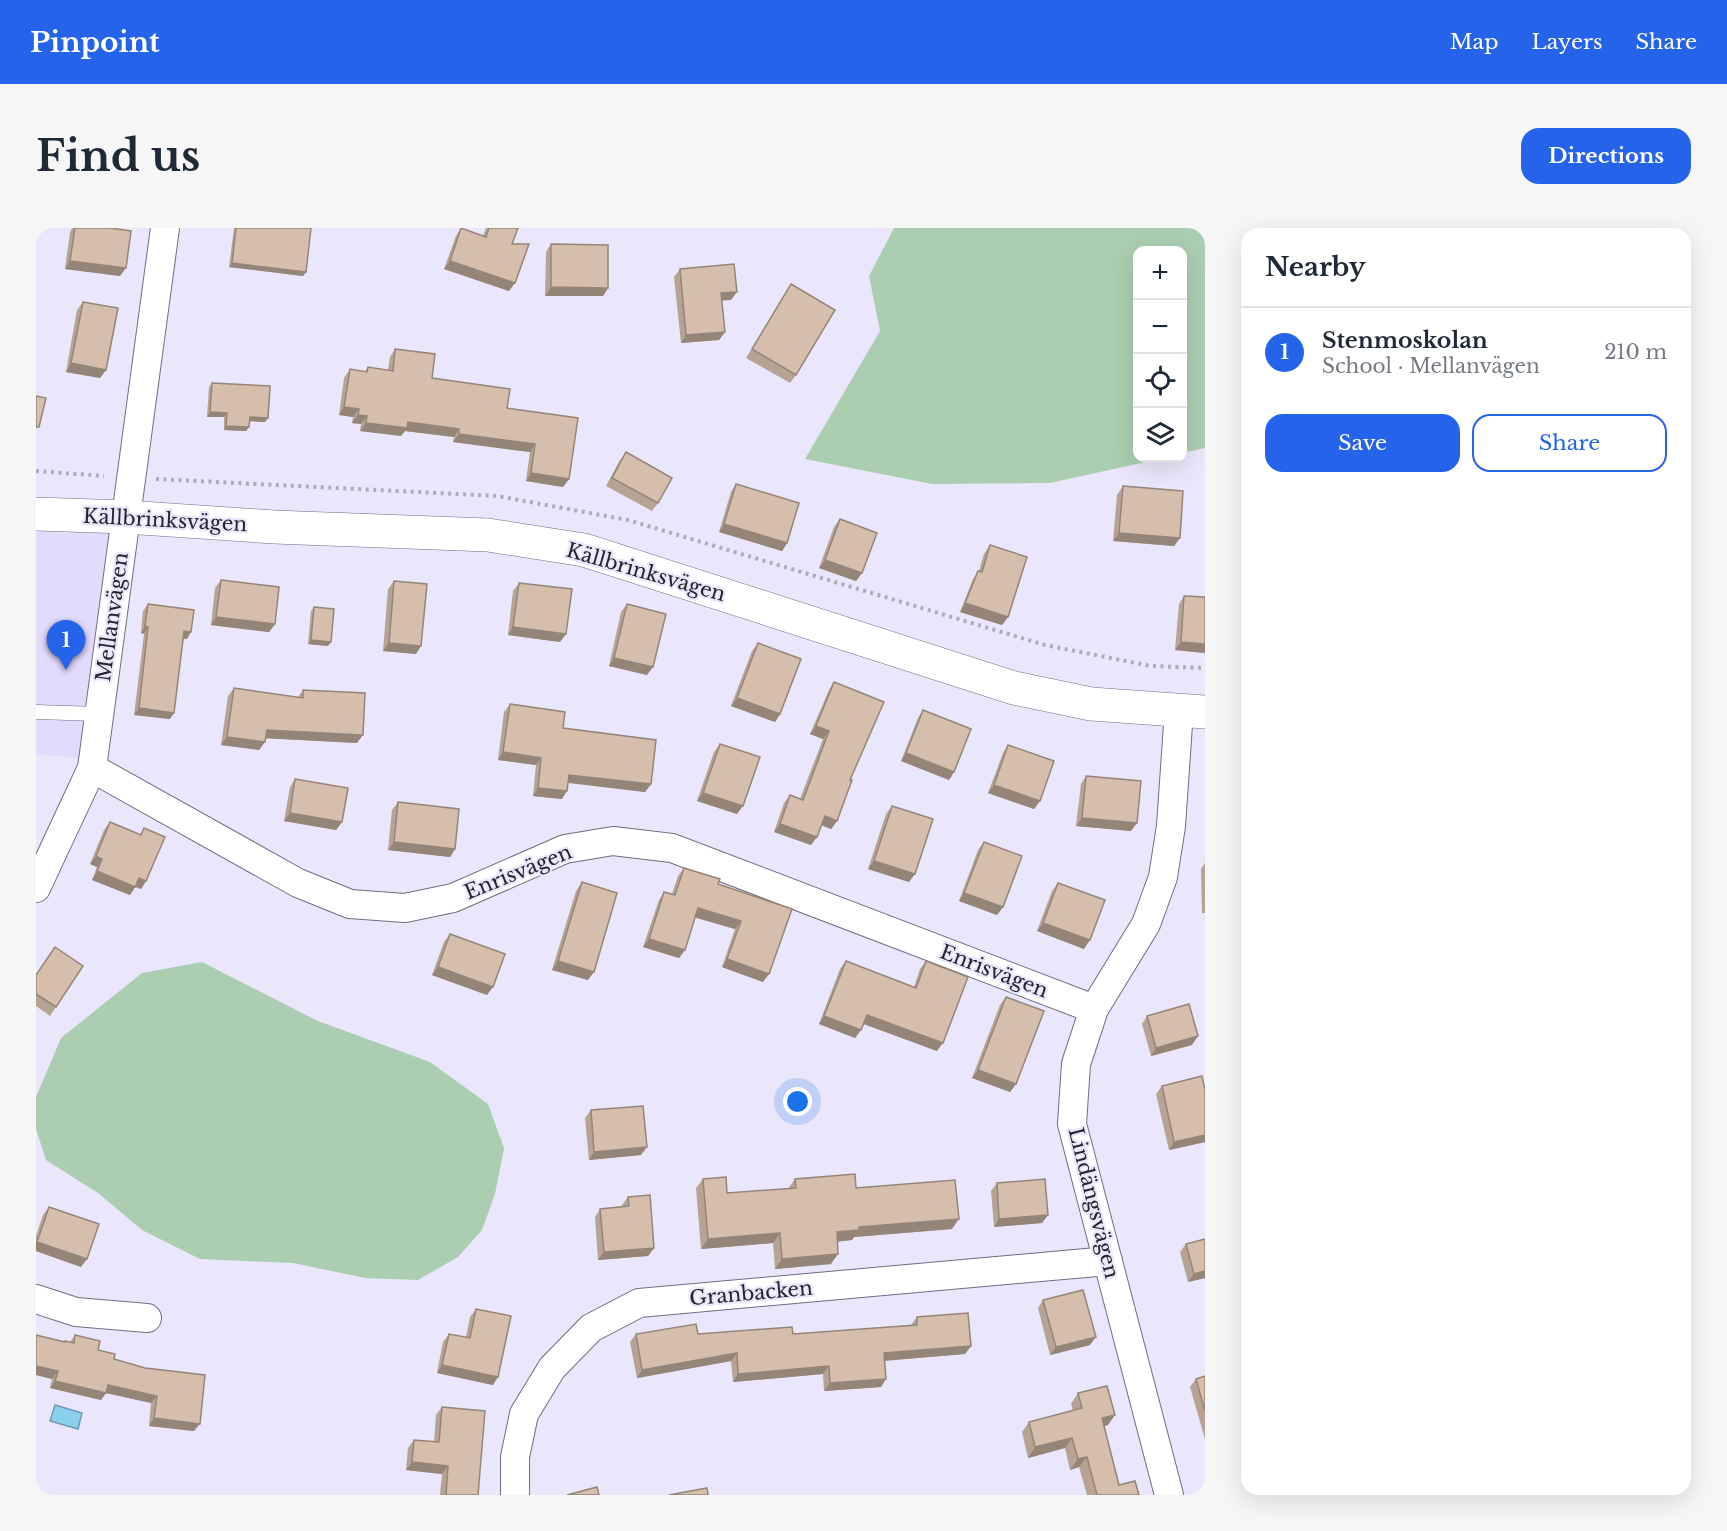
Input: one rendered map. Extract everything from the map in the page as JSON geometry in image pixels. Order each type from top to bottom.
[{"type":"street","name":"Mellanvägen","points":[[36,888],[92,768],[165,228]]},
{"type":"street","name":"Källbrinksvägen","points":[[36,514],[126,517],[274,527],[488,535],[584,550],[1014,688],[1091,704],[1192,711]]},
{"type":"street","name":"Lindängsvägen","points":[[1169,1495],[1072,1124],[1076,1064],[1094,1009],[1146,924],[1163,877],[1192,711]]},
{"type":"street","name":"Enrisvägen","points":[[92,768],[298,883],[350,904],[405,908],[453,898],[565,849],[612,841],[672,848],[1094,1009]]},
{"type":"street","name":"Granbacken","points":[[515,1495],[515,1456],[524,1414],[552,1368],[591,1328],[639,1303],[1108,1261]]},
{"type":"street","points":[[36,1299],[76,1312],[147,1318]]},
{"type":"lane","points":[[36,712],[99,714]]},
{"type":"shaded area","points":[[36,506],[117,511],[87,759],[36,754]]},
{"type":"green space","points":[[894,228],[1205,228],[1205,448],[1187,452],[1187,246],[1133,246],[1133,462],[1146,462],[1050,483],[932,484],[805,459],[880,331],[869,276]]},
{"type":"green space","points":[[202,962],[318,1021],[430,1062],[488,1104],[504,1148],[495,1194],[482,1230],[458,1257],[418,1280],[365,1278],[293,1263],[200,1259],[142,1230],[98,1193],[46,1160],[36,1129],[36,1097],[61,1038],[142,973]]},
{"type":"water","points":[[55,1405],[82,1413],[78,1429],[50,1421]]},
{"type":"building","points":[[75,228],[110,228],[131,231],[126,268],[70,261]]},
{"type":"building","points":[[236,228],[311,228],[306,272],[232,263]]},
{"type":"building","points":[[461,228],[486,237],[489,228],[518,228],[512,244],[529,244],[515,283],[450,261]]},
{"type":"building","points":[[551,244],[608,245],[608,288],[551,287]]},
{"type":"building","points":[[734,264],[737,292],[721,293],[725,332],[686,335],[680,269]]},
{"type":"building","points":[[791,284],[835,310],[796,375],[752,349]]},
{"type":"building","points":[[83,302],[118,308],[106,370],[71,363]]},
{"type":"building","points":[[395,349],[435,354],[432,378],[510,389],[507,408],[578,418],[569,479],[531,473],[535,444],[459,434],[459,429],[408,422],[407,428],[366,423],[367,416],[358,415],[359,409],[344,407],[350,369],[367,372],[368,367],[393,371]]},
{"type":"building","points":[[212,383],[270,386],[268,418],[250,417],[249,427],[226,426],[227,413],[210,412]]},
{"type":"building","points":[[36,396],[46,398],[39,427],[36,427]]},
{"type":"building","points":[[626,452],[672,478],[658,503],[612,478]]},
{"type":"building","points":[[736,484],[799,503],[787,543],[724,524]]},
{"type":"building","points":[[1123,486],[1183,491],[1180,538],[1119,533]]},
{"type":"building","points":[[840,519],[877,533],[862,573],[825,560]]},
{"type":"building","points":[[990,545],[1027,557],[1008,617],[965,603],[978,571],[982,572]]},
{"type":"building","points":[[221,580],[279,587],[275,624],[216,617]]},
{"type":"building","points":[[394,581],[427,584],[421,646],[389,643]]},
{"type":"building","points":[[519,583],[572,589],[566,634],[513,627]]},
{"type":"building","points":[[1184,596],[1205,597],[1205,644],[1181,642]]},
{"type":"building","points":[[148,604],[194,610],[191,632],[184,631],[174,713],[139,708],[148,627],[145,626]]},
{"type":"building","points":[[627,604],[666,614],[653,667],[614,658]]},
{"type":"building","points":[[314,607],[334,609],[331,642],[311,640]]},
{"type":"building","points":[[758,643],[801,659],[780,714],[737,698]]},
{"type":"building","points":[[834,682],[884,702],[850,780],[852,780],[837,821],[825,816],[817,837],[780,824],[790,795],[803,800],[829,731],[816,726]]},
{"type":"building","points":[[234,688],[303,698],[303,690],[365,693],[363,735],[267,730],[265,742],[227,737]]},
{"type":"building","points":[[510,704],[565,712],[563,728],[656,740],[651,784],[569,775],[567,791],[538,788],[541,758],[503,752]]},
{"type":"building","points":[[923,710],[971,729],[954,772],[906,753]]},
{"type":"building","points":[[720,744],[760,757],[743,806],[703,793]]},
{"type":"building","points":[[1008,745],[1054,761],[1040,801],[994,785]]},
{"type":"building","points":[[1086,776],[1141,781],[1137,823],[1082,818]]},
{"type":"building","points":[[295,779],[348,788],[342,822],[290,813]]},
{"type":"building","points":[[398,802],[459,809],[455,849],[394,842]]},
{"type":"building","points":[[892,806],[933,819],[915,874],[874,861]]},
{"type":"building","points":[[110,822],[141,835],[144,828],[165,837],[146,881],[139,878],[135,887],[97,871],[102,859],[96,856]]},
{"type":"building","points":[[984,842],[1022,856],[1003,907],[964,893]]},
{"type":"building","points":[[684,868],[720,879],[718,884],[792,909],[769,974],[727,959],[741,921],[698,908],[685,950],[649,939],[664,892],[675,895]]},
{"type":"building","points":[[582,882],[617,893],[594,972],[558,961]]},
{"type":"building","points":[[1058,883],[1105,900],[1090,940],[1043,923]]},
{"type":"building","points":[[450,934],[505,954],[493,987],[438,967]]},
{"type":"building","points":[[55,947],[83,966],[56,1007],[36,994],[36,975]]},
{"type":"building","points":[[846,961],[916,988],[926,961],[968,977],[943,1043],[867,1015],[861,1030],[824,1016]]},
{"type":"building","points":[[1006,997],[1044,1011],[1016,1084],[978,1070]]},
{"type":"building","points":[[1189,1004],[1198,1036],[1156,1048],[1147,1016]]},
{"type":"building","points":[[1202,1076],[1205,1090],[1205,1135],[1174,1142],[1162,1086]]},
{"type":"building","points":[[643,1106],[647,1147],[594,1152],[591,1110]]},
{"type":"building","points":[[855,1174],[856,1188],[955,1180],[959,1219],[859,1227],[859,1230],[837,1232],[838,1254],[782,1259],[780,1233],[708,1239],[703,1179],[726,1177],[727,1193],[796,1188],[795,1179]]},
{"type":"building","points":[[1045,1179],[1048,1215],[999,1219],[997,1183]]},
{"type":"building","points":[[650,1195],[654,1248],[604,1252],[600,1209],[629,1206],[628,1197]]},
{"type":"building","points":[[49,1207],[99,1224],[87,1259],[37,1242]]},
{"type":"building","points":[[1205,1239],[1205,1271],[1194,1274],[1186,1244]]},
{"type":"building","points":[[1083,1290],[1096,1337],[1056,1347],[1043,1300]]},
{"type":"building","points":[[476,1309],[511,1316],[498,1377],[442,1365],[449,1334],[470,1338]]},
{"type":"building","points":[[968,1313],[971,1346],[884,1353],[886,1379],[830,1383],[829,1366],[738,1374],[737,1353],[642,1370],[636,1334],[696,1324],[698,1334],[792,1327],[793,1334],[917,1325],[917,1317]]},
{"type":"building","points":[[36,1335],[74,1343],[75,1335],[100,1341],[98,1350],[115,1354],[114,1359],[145,1368],[205,1375],[200,1424],[154,1418],[157,1396],[108,1385],[106,1393],[55,1381],[58,1371],[36,1366]]},
{"type":"building","points":[[1205,1376],[1205,1411],[1196,1379]]},
{"type":"building","points":[[1107,1386],[1115,1415],[1102,1418],[1119,1485],[1135,1481],[1139,1495],[1097,1495],[1087,1457],[1078,1459],[1072,1438],[1035,1447],[1029,1422],[1082,1408],[1078,1393]]},
{"type":"building","points":[[442,1407],[485,1411],[478,1495],[446,1495],[448,1466],[412,1462],[414,1440],[439,1442]]},
{"type":"building","points":[[597,1487],[599,1495],[567,1495]]},
{"type":"building","points":[[707,1488],[708,1495],[669,1495]]},
{"type":"place","name":"Stenmoskolan","points":[[66,670]]}]
